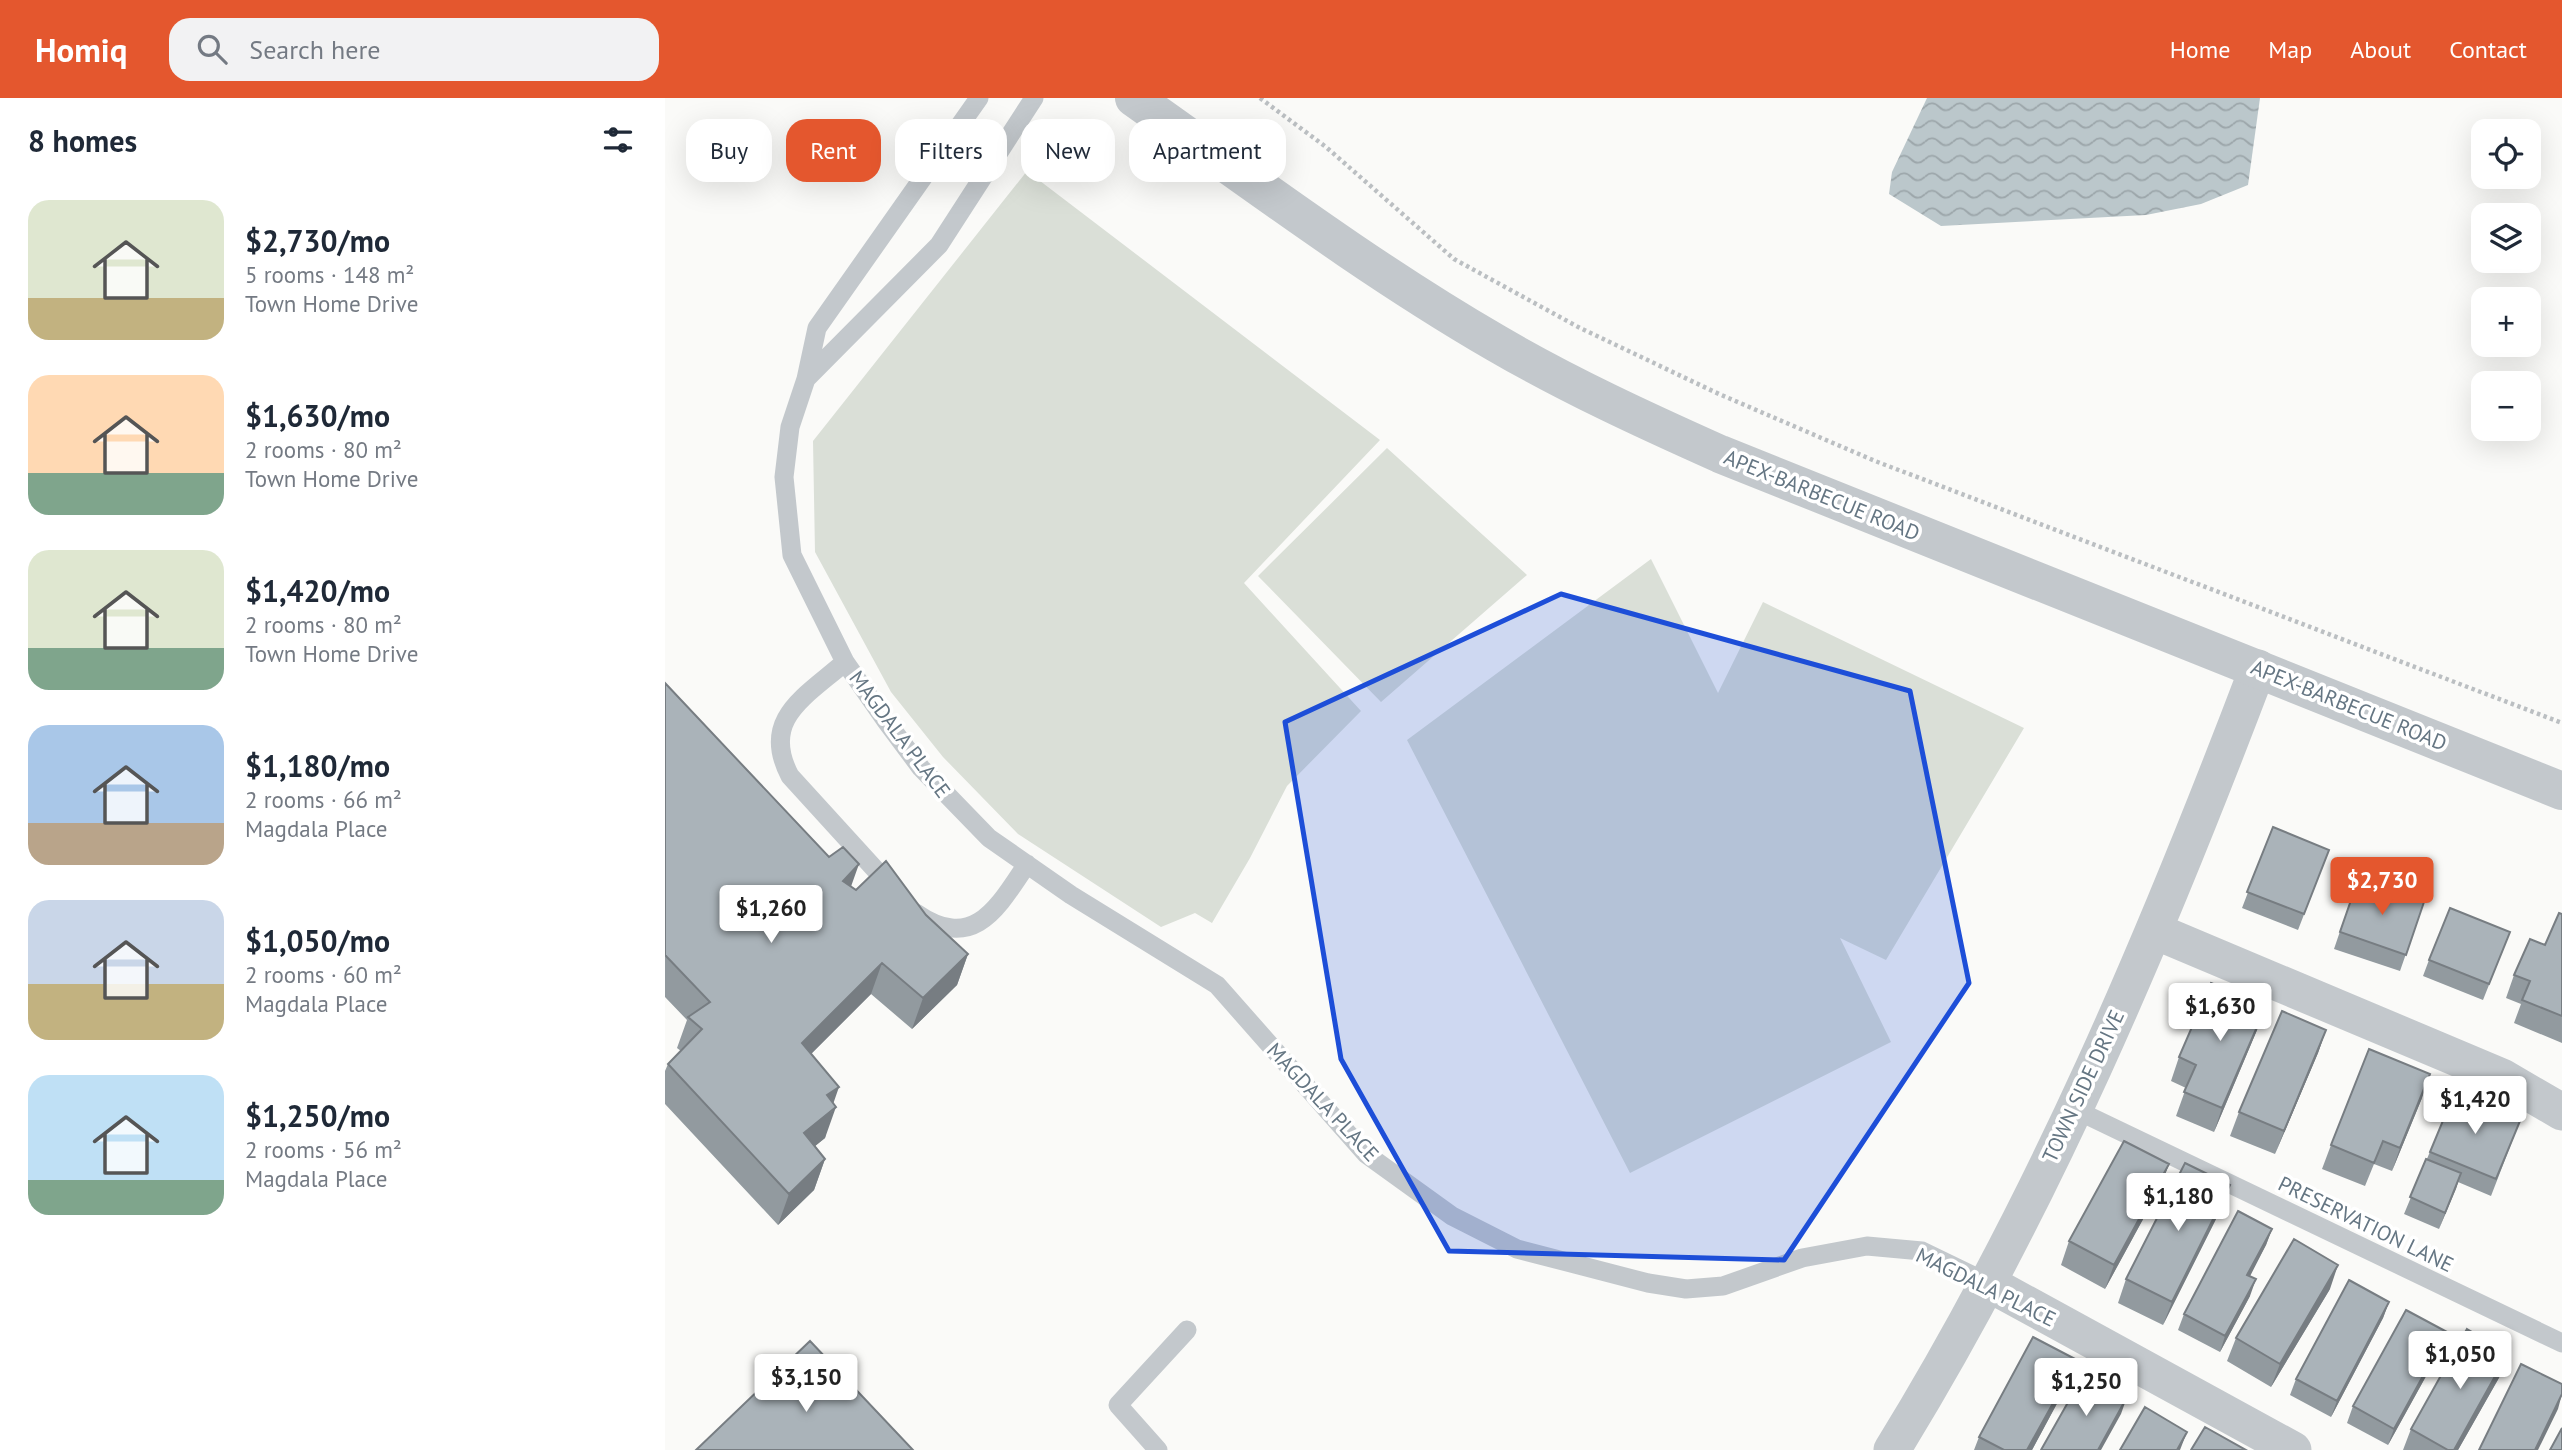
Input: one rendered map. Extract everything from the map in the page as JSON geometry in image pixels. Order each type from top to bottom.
[{"type":"street","name":"APEX-BARBECUE ROAD","points":[[1135,98],[1386,274],[1540,368],[1720,454],[2562,791]]},
{"type":"street","name":"TOWN SIDE DRIVE","points":[[1895,1449],[1986,1282],[2074,1109],[2155,931],[2258,668]]},
{"type":"street","points":[[2155,931],[2502,1077],[2562,1112]]},
{"type":"street","name":"MAGDALA PLACE","points":[[1986,1282],[2293,1450]]},
{"type":"lane","name":"MAGDALA PLACE","points":[[979,98],[817,328],[806,379],[790,427],[784,477],[792,555],[845,662],[921,768],[989,838],[1217,985],[1366,1154],[1452,1216],[1517,1249],[1641,1281],[1686,1289],[1723,1286],[1802,1258],[1867,1246],[1894,1246],[1922,1251],[1986,1282]]},
{"type":"lane","name":"MAGDALA PLACE","points":[[806,379],[939,245],[1034,98]]},
{"type":"lane","points":[[845,662],[795,706],[779,730],[779,754],[790,776],[912,910],[930,923],[950,927],[984,921],[996,910],[1027,864]]},
{"type":"lane","name":"PRESERVATION LANE","points":[[2074,1109],[2562,1343]]},
{"type":"lane","points":[[1159,1450],[1118,1405],[1187,1330]]},
{"type":"path","points":[[1259,98],[1326,147],[1454,259],[1580,328],[1719,394],[1875,461],[2562,723]]},
{"type":"highlighted area","points":[[1561,594],[1910,691],[1969,983],[1784,1260],[1449,1251],[1341,1059],[1285,722]]},
{"type":"shaded area","points":[[1021,179],[1021,182],[1041,182],[1380,440],[1244,583],[1361,711],[1287,786],[1250,858],[1212,923],[1195,913],[1161,927],[1018,834],[943,757],[891,692],[815,552],[813,441]]},
{"type":"shaded area","points":[[1387,448],[1527,575],[1381,702],[1258,576]]},
{"type":"shaded area","points":[[1651,559],[1718,693],[1763,602],[2024,728],[1886,960],[1840,938],[1891,1042],[1630,1173],[1407,740]]},
{"type":"water","points":[[1927,98],[2260,98],[2248,185],[2201,204],[2146,215],[1941,226],[1889,194],[1892,172]]},
{"type":"building","points":[[665,683],[829,857],[843,847],[859,864],[843,881],[856,890],[886,861],[926,915],[968,954],[923,998],[882,963],[802,1043],[839,1087],[827,1095],[836,1107],[804,1133],[825,1159],[789,1194],[668,1064],[702,1029],[688,1017],[710,1002],[665,955]]},
{"type":"building","points":[[2273,827],[2329,850],[2304,914],[2247,892]]},
{"type":"building","points":[[2358,880],[2424,902],[2406,955],[2340,932]]},
{"type":"building","points":[[2450,908],[2510,932],[2489,984],[2429,960]]},
{"type":"building","points":[[2559,913],[2562,914],[2562,1016],[2522,1000],[2530,981],[2514,975],[2530,939],[2545,945]]},
{"type":"building","points":[[2211,983],[2266,1006],[2222,1108],[2184,1092],[2196,1065],[2179,1057]]},
{"type":"building","points":[[2282,1011],[2326,1030],[2284,1131],[2239,1112]]},
{"type":"building","points":[[2369,1049],[2430,1074],[2400,1148],[2383,1141],[2374,1163],[2331,1145]]},
{"type":"building","points":[[2454,1094],[2520,1121],[2496,1179],[2430,1152]]},
{"type":"building","points":[[2124,1141],[2169,1164],[2114,1265],[2069,1241]]},
{"type":"building","points":[[2426,1159],[2461,1173],[2445,1213],[2410,1197]]},
{"type":"building","points":[[2185,1163],[2230,1185],[2172,1302],[2126,1279]]},
{"type":"building","points":[[2238,1211],[2272,1229],[2247,1275],[2256,1279],[2225,1336],[2184,1314]]},
{"type":"building","points":[[2294,1239],[2338,1265],[2280,1364],[2236,1338]]},
{"type":"building","points":[[2349,1280],[2389,1302],[2337,1401],[2296,1379]]},
{"type":"building","points":[[2406,1310],[2447,1332],[2394,1429],[2353,1406]]},
{"type":"building","points":[[2467,1329],[2508,1353],[2454,1450],[2448,1450],[2411,1429]]},
{"type":"building","points":[[2033,1337],[2077,1360],[2027,1450],[2004,1450],[1979,1437]]},
{"type":"building","points":[[810,1341],[913,1450],[696,1450]]},
{"type":"building","points":[[2521,1364],[2562,1384],[2562,1394],[2535,1450],[2479,1450]]},
{"type":"building","points":[[2084,1374],[2127,1397],[2098,1450],[2041,1450]]},
{"type":"building","points":[[2145,1407],[2187,1432],[2177,1450],[2120,1450]]},
{"type":"building","points":[[2205,1427],[2246,1450],[2191,1450]]},
{"type":"building","points":[[2562,1428],[2562,1450],[2550,1450]]}]
